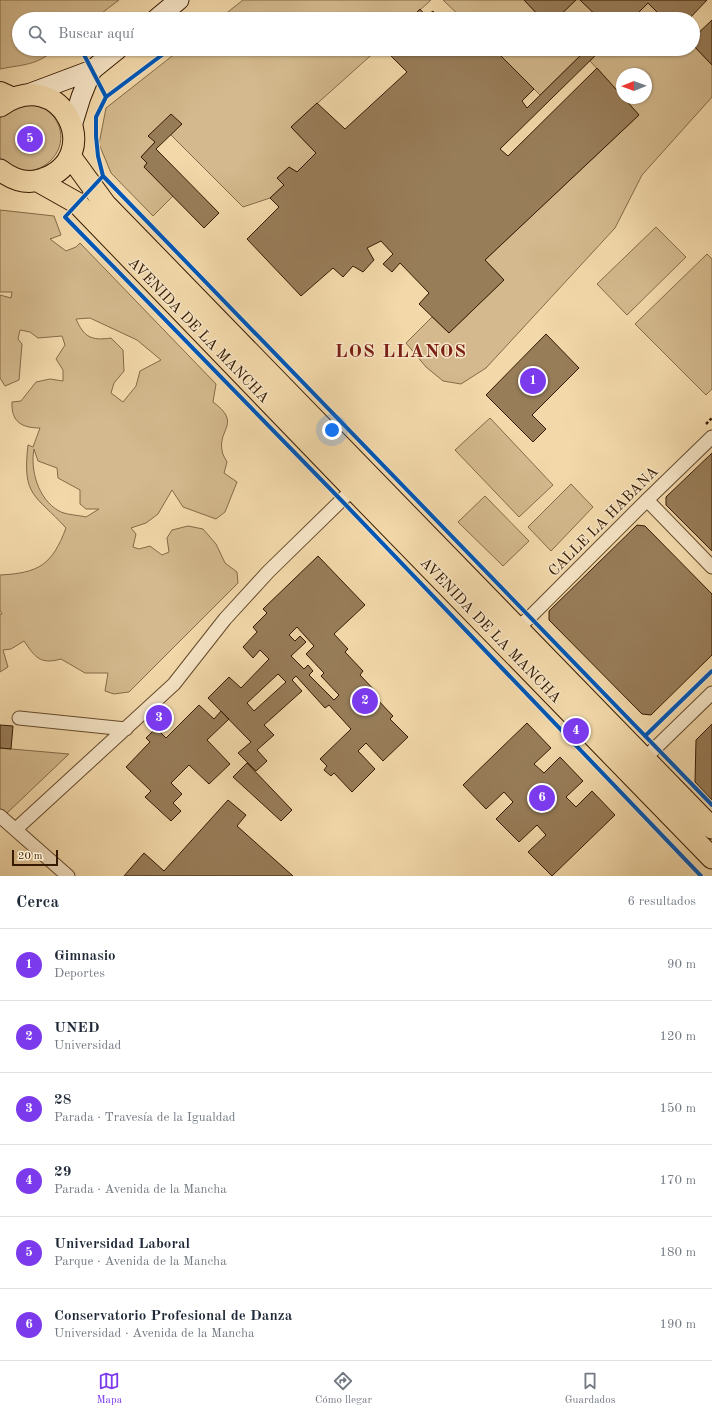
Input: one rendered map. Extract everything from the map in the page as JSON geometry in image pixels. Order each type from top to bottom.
[{"type":"main road","points":[[165,12],[180,0]]},
{"type":"main road","points":[[10,98],[92,70],[109,56]]},
{"type":"main road","points":[[72,126],[81,97],[92,70]]},
{"type":"main road","points":[[4,178],[25,182],[38,181],[51,177],[62,168],[70,156],[74,138],[72,126],[64,111],[51,99],[40,95],[10,98]]},
{"type":"main road","name":"AVENIDA DE LA MANCHA","points":[[70,156],[105,204],[517,628],[637,766],[712,858]]},
{"type":"main road","name":"AVENIDA DE LA MANCHA","points":[[38,181],[77,203],[598,740],[637,766],[712,828]]},
{"type":"street","name":"CALLE LA HABANA","points":[[517,628],[529,618],[646,500],[712,437]]},
{"type":"street","points":[[16,829],[174,684],[225,618],[262,578],[368,474]]},
{"type":"street","points":[[646,500],[712,567]]},
{"type":"street","points":[[637,766],[712,693]]},
{"type":"street","points":[[19,718],[126,729]]},
{"type":"street","points":[[0,816],[68,876]]},
{"type":"shaded area","points":[[0,0],[119,0],[103,12],[12,12],[12,56],[47,56],[23,65],[0,69]]},
{"type":"shaded area","points":[[243,0],[431,0],[418,12],[228,12]]},
{"type":"shaded area","points":[[443,0],[524,0],[535,12],[456,12]]},
{"type":"shaded area","points":[[576,0],[580,0],[593,12],[563,12]]},
{"type":"shaded area","points":[[648,3],[657,12],[639,12]]},
{"type":"shaded area","points":[[700,52],[712,65],[712,97],[642,175],[615,228],[486,368],[461,384],[443,381],[426,367],[406,343],[432,317],[449,333],[504,280],[485,260],[639,115],[629,104],[652,104],[652,68],[616,68],[616,89],[590,61],[595,56],[700,56]]},
{"type":"shaded area","points":[[172,56],[370,56],[291,127],[316,153],[297,172],[289,167],[277,178],[284,185],[270,198],[243,207],[170,134],[155,142],[141,157],[147,163],[144,167],[173,196],[153,216],[111,173],[99,144],[106,108]]},
{"type":"shaded area","points":[[501,56],[580,56],[540,95]]},
{"type":"shaded area","points":[[17,105],[39,106],[47,110],[54,117],[60,131],[60,144],[55,155],[46,164],[35,170],[23,171],[11,167],[0,157],[0,118],[6,110]]},
{"type":"shaded area","points":[[0,210],[54,216],[61,235],[50,239],[66,251],[76,247],[80,243],[216,384],[213,402],[222,409],[228,421],[222,443],[222,453],[227,462],[224,473],[237,482],[225,512],[216,519],[183,507],[172,490],[158,514],[146,523],[131,528],[136,534],[133,547],[139,549],[150,546],[162,555],[169,552],[167,538],[172,530],[188,526],[203,529],[216,544],[225,563],[237,572],[238,583],[129,692],[114,694],[105,691],[108,673],[85,673],[61,659],[54,661],[43,660],[31,651],[24,641],[11,649],[3,650],[8,667],[0,672],[0,614],[2,614],[0,610],[0,575],[25,572],[42,565],[55,551],[66,528],[39,501],[29,485],[27,475],[28,445],[33,447],[40,428],[23,425],[16,419],[12,409],[12,402],[21,401],[36,382],[50,379],[63,381],[63,370],[56,359],[65,345],[62,336],[38,338],[30,332],[20,330],[18,339],[22,344],[19,380],[5,386],[0,378],[0,295],[11,298],[12,292],[0,292]],"holes":[[[90,318],[137,340],[161,360],[140,371],[136,386],[123,402],[111,393],[114,383],[124,371],[123,350],[111,338],[98,339],[85,334],[76,319]],[[34,449],[38,461],[57,468],[58,478],[80,490],[80,504],[86,509],[99,509],[86,517],[62,512],[52,506],[41,492],[37,483],[33,466]]]},
{"type":"shaded area","points":[[656,227],[686,257],[627,315],[597,284]]},
{"type":"shaded area","points":[[707,254],[712,259],[712,389],[706,395],[635,324]]},
{"type":"shaded area","points":[[490,418],[553,485],[519,517],[455,450]]},
{"type":"shaded area","points":[[571,484],[593,507],[551,551],[528,527]]},
{"type":"shaded area","points":[[485,496],[529,541],[503,566],[458,522]]},
{"type":"shaded area","points":[[0,748],[69,754],[6,814],[0,809]]},
{"type":"building","points":[[524,0],[576,0],[563,12],[535,12]]},
{"type":"building","points":[[580,0],[707,0],[696,12],[657,12],[648,3],[639,12],[593,12]]},
{"type":"building","points":[[712,20],[712,65],[700,52],[700,31]]},
{"type":"building","points":[[391,56],[501,56],[534,89],[522,101],[527,108],[580,56],[595,56],[500,149],[508,156],[597,68],[616,89],[616,104],[629,104],[639,115],[485,260],[504,280],[449,333],[419,304],[429,293],[400,263],[392,272],[383,264],[393,254],[381,241],[367,248],[374,260],[363,272],[353,266],[343,277],[333,268],[301,296],[247,239],[279,207],[270,198],[284,185],[277,178],[289,167],[297,172],[316,153],[291,127],[317,103],[345,129],[407,72]]},
{"type":"building","points":[[171,114],[182,124],[156,149],[219,213],[204,228],[144,167],[147,163],[141,157],[155,142],[148,136]]},
{"type":"building","points":[[546,334],[579,368],[532,415],[546,429],[533,442],[486,395]]},
{"type":"building","points":[[712,453],[712,551],[666,505],[666,497]]},
{"type":"building","points":[[637,525],[645,526],[712,594],[712,655],[651,715],[642,714],[549,620],[549,611]]},
{"type":"building","points":[[318,556],[365,605],[334,634],[348,649],[345,652],[363,671],[360,675],[378,694],[375,697],[393,716],[390,719],[408,737],[383,761],[366,743],[358,751],[375,769],[352,792],[334,773],[331,776],[324,770],[327,766],[320,759],[351,729],[329,705],[325,708],[296,676],[292,680],[302,691],[264,725],[274,735],[257,750],[267,761],[256,771],[238,753],[251,742],[208,698],[229,677],[241,688],[269,659],[260,650],[253,658],[243,647],[257,632],[253,627],[267,613],[263,609]],"holes":[[[297,627],[314,646],[306,654],[324,673],[321,676],[339,695],[334,700],[309,675],[313,671],[308,665],[304,669],[291,656],[306,642],[300,636],[295,641],[289,635]],[[278,674],[286,682],[254,711],[247,703]]]},
{"type":"building","points":[[199,705],[214,719],[221,711],[229,719],[207,740],[230,764],[209,784],[189,765],[171,783],[182,794],[173,803],[181,811],[171,821],[145,797],[151,791],[126,767],[150,742],[146,738],[156,728],[166,738]]},
{"type":"building","points":[[527,723],[551,748],[534,764],[544,773],[560,757],[583,781],[566,797],[576,807],[592,791],[615,815],[552,876],[528,852],[546,835],[537,825],[519,842],[496,819],[513,802],[504,792],[486,809],[463,785]]},
{"type":"building","points":[[712,724],[712,800],[695,782],[696,740]]},
{"type":"building","points":[[0,725],[13,726],[11,749],[0,748]]},
{"type":"building","points":[[247,763],[292,810],[281,821],[233,777]]},
{"type":"building","points":[[228,800],[246,815],[237,826],[293,876],[124,876],[144,853],[164,871]]},
{"type":"cycle path","points":[[85,56],[106,97]]},
{"type":"cycle path","points":[[161,56],[106,97],[96,117],[98,156],[103,176],[712,805]]},
{"type":"cycle path","points":[[103,176],[65,217],[342,501],[701,876]]},
{"type":"cycle path","points":[[645,736],[712,671]]},
{"type":"place","name":"Universidad Laboral","points":[[30,139]]},
{"type":"place","name":"Gimnasio","points":[[533,381]]},
{"type":"place","name":"UNED","points":[[365,701]]},
{"type":"place","name":"28","points":[[159,718]]},
{"type":"place","name":"29","points":[[576,731]]},
{"type":"place","name":"Conservatorio Profesional de Danza","points":[[542,798]]},
{"type":"district","name":"LOS LLANOS","points":[[401,350]]}]
